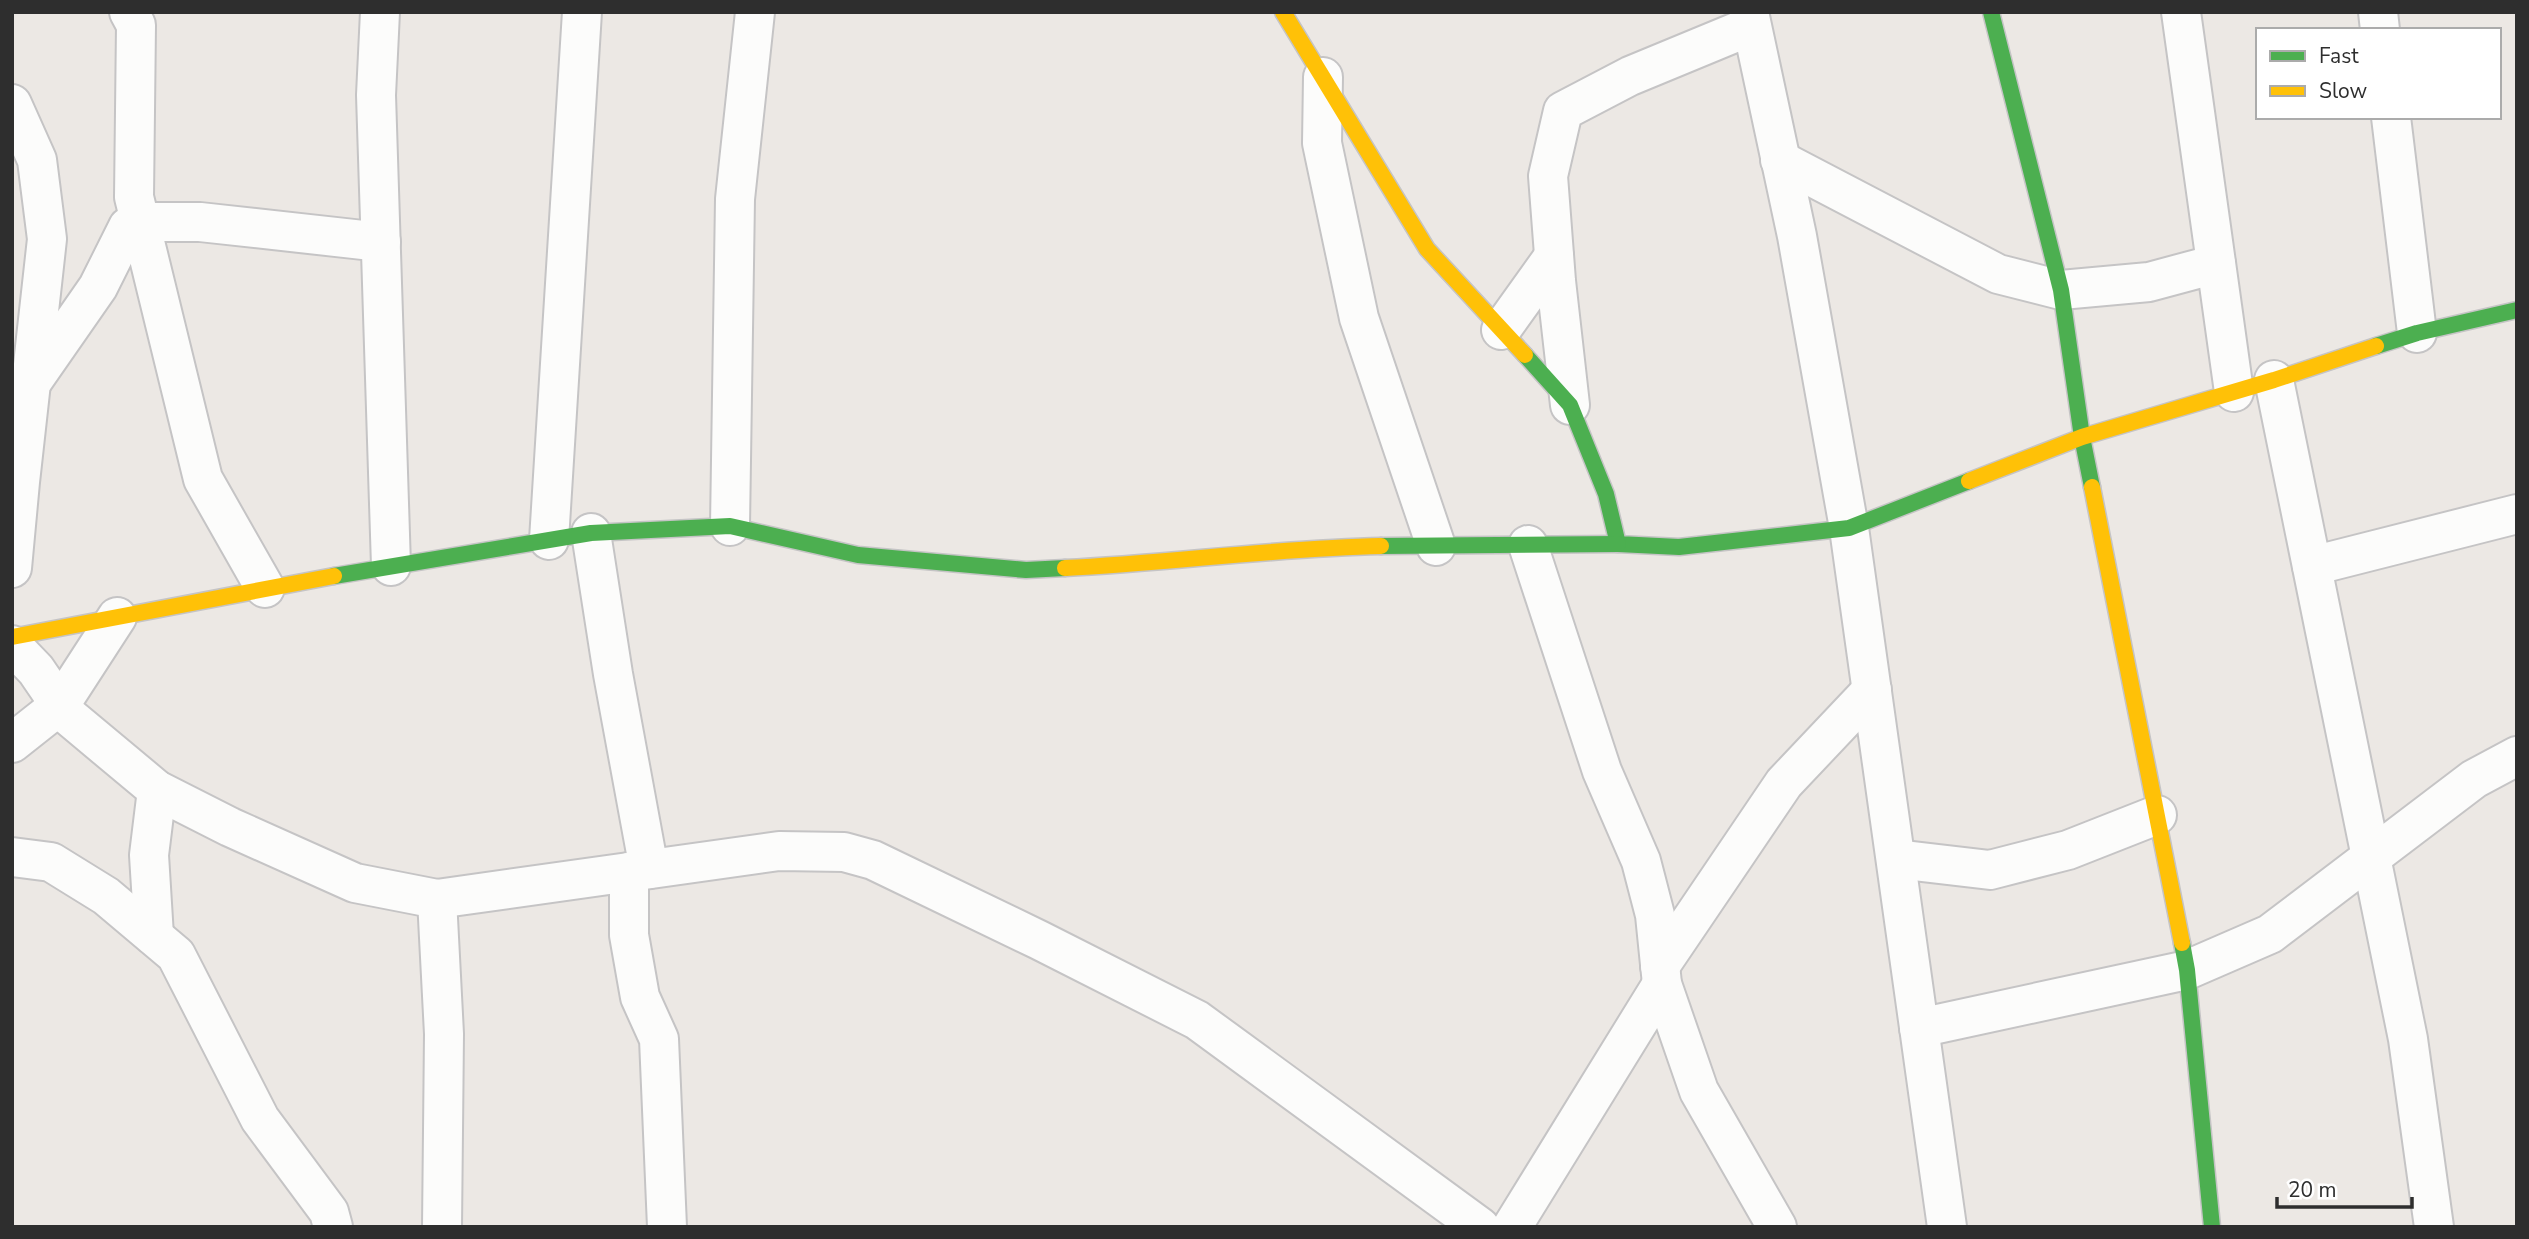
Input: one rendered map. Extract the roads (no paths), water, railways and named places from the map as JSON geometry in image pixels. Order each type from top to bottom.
[{"type":"street","points":[[128,12],[136,24],[134,197],[203,479],[265,588]]},
{"type":"street","points":[[380,12],[376,95],[391,566]]},
{"type":"street","points":[[548,540],[582,12]]},
{"type":"street","points":[[730,526],[735,199],[755,12]]},
{"type":"street","points":[[1283,12],[1427,249],[1570,405]]},
{"type":"street","points":[[1991,12],[2061,290],[2082,437],[2187,970],[2212,1227]]},
{"type":"street","points":[[2180,12],[2234,392]]},
{"type":"street","points":[[1618,544],[1606,494],[1570,405],[1548,176],[1563,111],[1750,19],[1797,236],[1849,528],[1947,1227]]},
{"type":"street","points":[[1323,77],[1322,143],[1359,318],[1436,546]]},
{"type":"street","points":[[12,104],[37,160],[47,239],[12,568]]},
{"type":"street","points":[[2391,119],[2417,333]]},
{"type":"street","points":[[1780,160],[1998,275],[2061,290],[2149,282],[2216,264]]},
{"type":"street","points":[[31,384],[98,287],[128,227],[140,222],[200,222],[381,242]]},
{"type":"street","points":[[1502,330],[1554,256]]},
{"type":"street","points":[[12,637],[265,588],[591,533],[730,526],[858,555],[1026,570],[1147,564],[1329,547],[1618,544],[1679,547],[1849,528],[2082,437],[2274,380],[2417,333],[2517,310]]},
{"type":"street","points":[[2274,380],[2408,1039],[2434,1227]]},
{"type":"street","points":[[2312,566],[2517,514]]},
{"type":"street","points":[[591,533],[639,870],[629,935],[640,997],[659,1039],[667,1227]]},
{"type":"street","points":[[1528,545],[1602,771],[1641,861],[1655,915],[1661,975],[1699,1091],[1777,1227]]},
{"type":"street","points":[[12,743],[60,705],[117,617]]},
{"type":"street","points":[[12,645],[36,670],[66,714],[157,790],[230,827],[355,883],[437,899],[779,851],[844,852],[873,860],[1197,1020],[1480,1227]]},
{"type":"street","points":[[1512,1227],[1661,975],[1784,783],[1872,690]]},
{"type":"street","points":[[1919,1028],[2187,970],[2270,934],[2474,779],[2517,757]]},
{"type":"street","points":[[154,936],[149,855],[157,790]]},
{"type":"street","points":[[1896,859],[1990,870],[2068,850],[2157,816]]},
{"type":"street","points":[[12,857],[51,862],[106,896],[176,955],[260,1119],[328,1212],[333,1227]]},
{"type":"street","points":[[437,899],[444,1034],[445,1223]]}]
